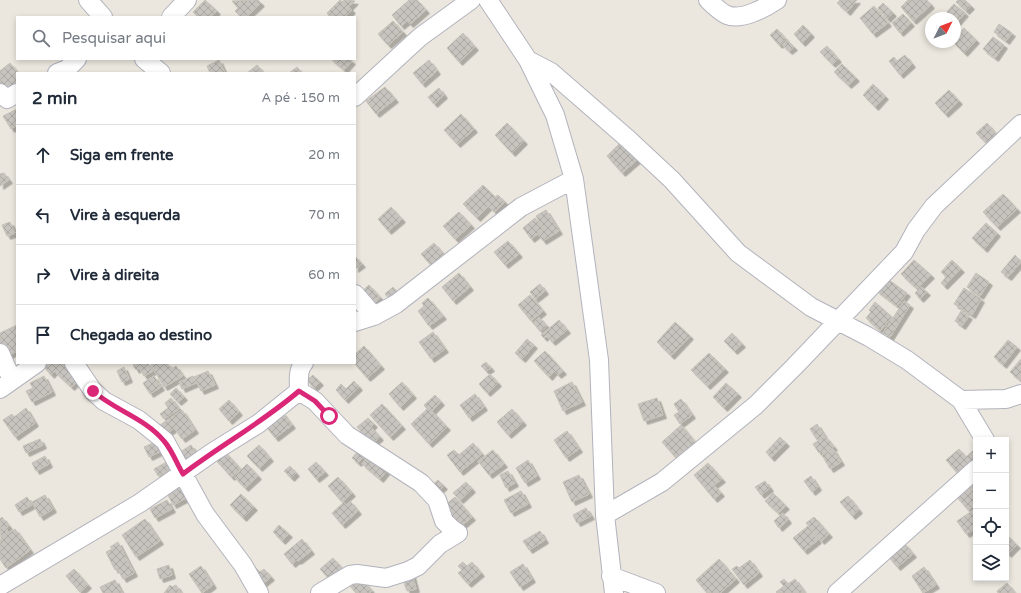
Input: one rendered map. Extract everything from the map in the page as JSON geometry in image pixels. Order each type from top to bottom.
[{"type":"street","points":[[88,0],[102,16]]},
{"type":"street","points":[[172,16],[187,0]]},
{"type":"street","points":[[356,96],[420,37],[471,0]]},
{"type":"street","points":[[488,0],[528,60],[554,115],[574,179],[599,360],[605,515],[613,584],[656,593]]},
{"type":"street","points":[[708,0],[719,10],[729,16],[745,16],[777,0]]},
{"type":"street","points":[[145,60],[160,72]]},
{"type":"street","points":[[528,60],[551,72],[628,139],[672,180],[738,253],[811,308],[838,321],[907,360],[962,400],[983,437]]},
{"type":"street","points":[[0,93],[7,99],[16,94]]},
{"type":"street","points":[[605,515],[662,482],[756,405],[904,252],[916,230],[934,206],[1021,124]]},
{"type":"street","points":[[356,321],[362,318],[374,316],[396,304],[521,207],[574,179]]},
{"type":"street","points":[[356,296],[374,316]]},
{"type":"street","points":[[0,353],[6,384],[35,364]]},
{"type":"street","points":[[75,364],[93,391],[104,401],[138,420],[164,441],[205,514],[243,565],[259,593]]},
{"type":"street","points":[[299,391],[298,377],[302,364]]},
{"type":"street","points":[[0,586],[140,503],[213,452],[258,424],[299,391]]},
{"type":"street","points":[[299,391],[315,401],[347,435],[421,483],[437,500],[444,521],[458,533],[440,544],[418,566],[408,571],[386,578],[357,574],[350,575],[320,593]]},
{"type":"street","points":[[962,400],[1006,399],[1021,394]]},
{"type":"street","points":[[837,593],[973,472]]},
{"type":"building","points":[[205,0],[217,11],[212,16],[197,16],[193,12]]},
{"type":"building","points":[[258,0],[261,3],[247,16],[240,16],[235,11],[238,8],[232,1]]},
{"type":"building","points":[[340,0],[343,2],[344,0],[355,1],[349,7],[352,10],[346,16],[329,16],[327,13]]},
{"type":"building","points":[[409,0],[417,0],[426,10],[410,24],[407,21],[401,26],[392,15]]},
{"type":"building","points":[[840,0],[857,0],[847,12],[837,3]]},
{"type":"building","points":[[908,0],[927,0],[931,5],[913,21],[901,7]]},
{"type":"building","points":[[958,0],[965,0],[971,6],[966,11],[956,2]]},
{"type":"building","points":[[883,3],[893,13],[887,19],[878,8]]},
{"type":"building","points":[[954,4],[965,13],[961,18],[961,12],[947,12]]},
{"type":"building","points":[[874,6],[888,23],[873,34],[860,18]]},
{"type":"building","points":[[903,14],[911,23],[900,33],[892,23]]},
{"type":"building","points":[[393,21],[403,32],[388,45],[378,34]]},
{"type":"building","points":[[999,24],[1012,33],[1006,41],[994,32]]},
{"type":"building","points":[[803,25],[811,34],[802,43],[794,34]]},
{"type":"building","points":[[964,28],[976,40],[964,53],[959,48],[961,48],[961,31]]},
{"type":"building","points":[[777,29],[786,39],[779,45],[770,35]]},
{"type":"building","points":[[463,33],[475,47],[459,62],[447,48]]},
{"type":"building","points":[[993,37],[1004,45],[995,58],[983,49]]},
{"type":"building","points":[[787,40],[794,47],[789,51],[782,45]]},
{"type":"building","points":[[827,46],[838,59],[832,64],[820,52]]},
{"type":"building","points":[[905,55],[912,64],[900,75],[889,61],[894,57],[897,61]]},
{"type":"building","points":[[219,60],[225,72],[210,72],[207,66]]},
{"type":"building","points":[[332,60],[352,61],[344,70]]},
{"type":"building","points":[[429,60],[437,71],[422,84],[413,73]]},
{"type":"building","points":[[10,63],[17,72],[16,88],[7,95],[0,85],[0,71]]},
{"type":"building","points":[[842,64],[856,78],[848,85],[834,72]]},
{"type":"building","points":[[257,65],[263,72],[248,72]]},
{"type":"building","points":[[297,67],[301,72],[290,72]]},
{"type":"building","points":[[873,84],[885,96],[875,107],[863,95]]},
{"type":"building","points":[[385,87],[395,99],[376,114],[366,101]]},
{"type":"building","points":[[439,88],[444,95],[434,104],[428,97]]},
{"type":"building","points":[[949,90],[959,101],[945,114],[935,103]]},
{"type":"building","points":[[16,110],[16,126],[11,129],[3,116]]},
{"type":"building","points":[[461,114],[474,129],[457,144],[444,130]]},
{"type":"building","points":[[507,123],[524,141],[512,153],[495,135]]},
{"type":"building","points":[[987,123],[996,134],[986,143],[976,133]]},
{"type":"building","points":[[621,142],[637,160],[622,173],[607,156]]},
{"type":"building","points":[[4,173],[9,180],[0,186],[0,174]]},
{"type":"building","points":[[483,185],[495,197],[498,195],[505,202],[494,212],[489,206],[477,218],[463,204]]},
{"type":"building","points":[[1003,194],[1017,209],[997,227],[983,212]]},
{"type":"building","points":[[391,207],[402,219],[388,231],[378,219]]},
{"type":"building","points":[[546,210],[559,231],[543,241],[538,234],[544,230],[536,216]]},
{"type":"building","points":[[459,212],[471,225],[455,239],[443,226]]},
{"type":"building","points":[[535,218],[544,229],[531,239],[523,228]]},
{"type":"building","points":[[10,222],[15,233],[7,236],[2,225]]},
{"type":"building","points":[[986,223],[997,233],[984,249],[972,238]]},
{"type":"building","points":[[508,241],[519,254],[505,265],[494,252]]},
{"type":"building","points":[[434,243],[444,254],[431,265],[421,254]]},
{"type":"building","points":[[1015,255],[1021,262],[1008,277],[1001,272]]},
{"type":"building","points":[[356,257],[362,264],[356,268]]},
{"type":"building","points":[[914,260],[931,275],[917,289],[901,274]]},
{"type":"building","points":[[952,260],[961,269],[944,286],[941,283],[946,277],[941,272]]},
{"type":"building","points":[[459,273],[470,287],[453,301],[442,287]]},
{"type":"building","points":[[976,273],[989,282],[980,296],[967,287]]},
{"type":"building","points":[[885,277],[907,293],[897,306],[876,290]]},
{"type":"building","points":[[540,284],[545,291],[535,299],[530,292]]},
{"type":"building","points":[[369,285],[380,297],[372,306],[360,293]]},
{"type":"building","points":[[393,287],[399,294],[390,300],[385,294]]},
{"type":"building","points":[[921,287],[927,292],[920,299],[915,293]]},
{"type":"building","points":[[964,288],[981,299],[972,315],[954,304]]},
{"type":"building","points":[[530,295],[543,311],[531,321],[518,305]]},
{"type":"building","points":[[428,298],[443,316],[429,326],[418,311],[424,306],[422,303]]},
{"type":"building","points":[[904,301],[910,305],[890,337],[883,333]]},
{"type":"building","points":[[875,302],[892,317],[880,331],[866,318],[871,312],[869,310]]},
{"type":"building","points":[[961,311],[969,316],[962,326],[955,321]]},
{"type":"building","points":[[539,317],[547,326],[541,332],[533,323]]},
{"type":"building","points":[[559,320],[567,330],[552,342],[546,335],[544,338],[541,335]]},
{"type":"building","points":[[675,322],[690,336],[671,356],[657,342]]},
{"type":"building","points":[[16,325],[16,352],[5,357],[0,346],[0,333]]},
{"type":"building","points":[[433,332],[445,349],[431,359],[419,342]]},
{"type":"building","points":[[732,333],[742,344],[734,351],[724,341]]},
{"type":"building","points":[[527,339],[534,345],[522,359],[515,353]]},
{"type":"building","points":[[1008,340],[1017,347],[1003,365],[994,357]]},
{"type":"building","points":[[364,346],[381,366],[367,378],[355,364],[356,353]]},
{"type":"building","points":[[545,351],[563,371],[558,375],[554,371],[549,377],[534,361]]},
{"type":"building","points":[[709,353],[725,369],[707,386],[691,370]]},
{"type":"building","points":[[1021,359],[1021,379],[1020,380],[1010,372]]},
{"type":"building","points":[[486,362],[491,368],[486,371],[481,366]]},
{"type":"building","points":[[48,364],[67,364],[80,379],[71,387],[54,371],[51,375],[44,367]]},
{"type":"building","points":[[149,364],[153,371],[144,376],[139,368],[136,370],[133,365]]},
{"type":"building","points":[[168,364],[171,369],[176,366],[183,376],[164,387],[151,365]]},
{"type":"building","points":[[124,367],[129,379],[122,382],[117,371]]},
{"type":"building","points":[[208,371],[215,385],[201,391],[194,377]]},
{"type":"building","points":[[490,374],[498,383],[487,393],[479,384]]},
{"type":"building","points":[[313,375],[320,382],[314,388],[307,380]]},
{"type":"building","points":[[44,376],[52,392],[32,402],[26,391],[33,388],[30,383]]},
{"type":"building","points":[[154,376],[161,387],[150,394],[143,383]]},
{"type":"building","points":[[193,376],[196,383],[182,389],[179,382]]},
{"type":"building","points":[[354,381],[359,387],[345,400],[336,390],[341,384],[346,389]]},
{"type":"building","points":[[402,382],[413,395],[400,407],[389,394]]},
{"type":"building","points":[[572,382],[582,402],[563,411],[554,391]]},
{"type":"building","points":[[726,383],[738,394],[724,408],[713,397]]},
{"type":"building","points":[[176,388],[184,397],[178,402],[170,394]]},
{"type":"building","points":[[475,394],[484,407],[469,418],[460,405]]},
{"type":"building","points":[[435,395],[441,402],[432,411],[447,427],[429,444],[411,424],[427,409],[424,405]]},
{"type":"building","points":[[171,398],[179,409],[164,419],[160,414],[168,408],[165,403]]},
{"type":"building","points":[[657,398],[663,415],[644,421],[638,404]]},
{"type":"building","points":[[681,399],[692,415],[680,424],[674,415],[679,412],[674,404]]},
{"type":"building","points":[[229,400],[239,412],[229,421],[219,409]]},
{"type":"building","points":[[382,404],[402,426],[390,437],[370,415]]},
{"type":"building","points":[[26,408],[35,423],[15,437],[3,420],[12,414],[14,417]]},
{"type":"building","points":[[512,409],[523,422],[508,435],[497,422]]},
{"type":"building","points":[[182,410],[195,430],[182,439],[174,428],[166,434],[160,425]]},
{"type":"building","points":[[282,412],[292,425],[275,438],[265,425]]},
{"type":"building","points":[[368,418],[374,424],[371,427],[380,437],[372,444],[357,427]]},
{"type":"building","points":[[817,424],[824,435],[817,440],[810,429]]},
{"type":"building","points":[[681,425],[695,442],[676,458],[662,442]]},
{"type":"building","points":[[567,431],[579,449],[566,458],[554,440]]},
{"type":"building","points":[[825,436],[834,447],[823,454],[822,451],[819,453],[813,444]]},
{"type":"building","points":[[780,437],[786,443],[771,458],[766,452]]},
{"type":"building","points":[[40,439],[43,445],[26,453],[23,446]]},
{"type":"building","points":[[160,440],[165,449],[149,457],[144,447]]},
{"type":"building","points":[[473,443],[482,454],[460,472],[447,455],[454,450],[459,455]]},
{"type":"building","points":[[191,445],[196,453],[183,462],[177,454]]},
{"type":"building","points":[[259,445],[270,458],[259,468],[247,456]]},
{"type":"building","points":[[833,449],[841,462],[830,469],[822,455]]},
{"type":"building","points":[[959,449],[966,457],[973,451],[973,462],[958,474],[946,460]]},
{"type":"building","points":[[493,450],[504,464],[489,475],[478,461]]},
{"type":"building","points":[[224,451],[241,469],[231,477],[215,459]]},
{"type":"building","points":[[357,452],[363,457],[358,463],[352,458]]},
{"type":"building","points":[[371,454],[388,469],[380,479],[362,464]]},
{"type":"building","points":[[45,456],[49,464],[36,471],[32,463]]},
{"type":"building","points":[[170,460],[174,468],[158,476],[154,469]]},
{"type":"building","points":[[528,460],[537,476],[525,483],[516,468]]},
{"type":"building","points":[[316,462],[325,472],[316,479],[308,469]]},
{"type":"building","points":[[708,463],[722,479],[714,485],[721,493],[714,499],[694,475]]},
{"type":"building","points":[[247,464],[258,476],[245,488],[234,477]]},
{"type":"building","points":[[290,466],[296,473],[291,478],[284,471]]},
{"type":"building","points":[[508,471],[515,483],[506,488],[500,475]]},
{"type":"building","points":[[579,475],[589,494],[572,502],[563,482]]},
{"type":"building","points":[[811,476],[818,487],[812,492],[804,481]]},
{"type":"building","points":[[338,477],[352,493],[342,502],[328,486]]},
{"type":"building","points":[[181,480],[190,496],[173,505],[165,489]]},
{"type":"building","points":[[438,480],[444,486],[435,494],[429,488]]},
{"type":"building","points":[[765,481],[770,488],[761,495],[755,487]]},
{"type":"building","points":[[466,482],[472,489],[460,500],[453,493]]},
{"type":"building","points":[[973,483],[973,494],[968,488]]},
{"type":"building","points":[[967,488],[973,495],[973,506],[968,510],[956,496]]},
{"type":"building","points":[[521,491],[528,504],[511,513],[504,500]]},
{"type":"building","points":[[773,493],[786,506],[778,513],[765,501]]},
{"type":"building","points":[[241,494],[254,507],[243,518],[230,505]]},
{"type":"building","points":[[45,495],[53,509],[40,517],[32,502]]},
{"type":"building","points":[[848,496],[859,510],[852,516],[840,502]]},
{"type":"building","points":[[27,497],[32,505],[19,512],[15,505]]},
{"type":"building","points":[[455,497],[472,517],[460,527],[443,507]]},
{"type":"building","points":[[167,500],[172,509],[155,518],[150,509]]},
{"type":"building","points":[[350,501],[358,511],[342,525],[332,513],[344,502],[346,505]]},
{"type":"building","points":[[586,508],[591,516],[577,523],[573,515]]},
{"type":"building","points":[[973,510],[973,530],[966,534],[957,521]]},
{"type":"building","points":[[783,513],[788,520],[779,528],[774,521]]},
{"type":"building","points":[[2,517],[9,526],[6,528],[9,533],[1,539],[0,519]]},
{"type":"building","points":[[814,517],[829,534],[821,541],[806,523]]},
{"type":"building","points":[[145,519],[160,541],[136,557],[122,535]]},
{"type":"building","points":[[279,525],[289,534],[282,541],[273,532]]},
{"type":"building","points":[[808,526],[818,540],[804,551],[793,538]]},
{"type":"building","points":[[15,529],[30,550],[6,568],[0,559],[0,540]]},
{"type":"building","points":[[540,531],[545,540],[529,550],[523,541]]},
{"type":"building","points":[[1009,537],[1017,545],[1009,553]]},
{"type":"building","points":[[302,539],[311,551],[292,564],[284,554]]},
{"type":"building","points":[[118,542],[134,573],[123,579],[117,568],[115,570],[106,552],[112,549],[110,547]]},
{"type":"building","points":[[904,543],[913,554],[897,567],[888,556]]},
{"type":"building","points":[[333,558],[345,572],[333,583],[320,569]]},
{"type":"building","points":[[719,559],[736,579],[720,593],[707,593],[696,580]]},
{"type":"building","points":[[750,560],[759,573],[744,585],[732,569],[737,566],[739,568]]},
{"type":"building","points":[[463,562],[467,566],[472,562],[481,573],[468,584],[458,573],[462,570],[458,566]]},
{"type":"building","points":[[523,564],[532,579],[520,587],[510,572]]},
{"type":"building","points":[[169,565],[172,575],[160,579],[157,569]]},
{"type":"building","points":[[201,566],[213,585],[202,593],[189,574]]},
{"type":"building","points":[[255,567],[260,572],[264,569],[271,577],[260,586],[248,573]]},
{"type":"building","points":[[924,567],[936,585],[923,593],[912,576]]},
{"type":"building","points":[[74,569],[88,585],[80,592],[66,576]]},
{"type":"building","points":[[412,574],[416,589],[407,591],[402,577]]},
{"type":"building","points":[[361,578],[372,591],[370,593],[356,593],[350,586]]},
{"type":"building","points":[[784,579],[788,584],[795,579],[805,593],[777,593],[776,592],[784,586],[780,582]]},
{"type":"building","points":[[115,580],[122,593],[103,593],[100,587]]},
{"type":"building","points":[[1007,583],[1015,593],[998,593],[997,591]]},
{"type":"building","points":[[170,585],[172,587],[176,585],[181,593],[164,593]]},
{"type":"route","points":[[93,391],[104,401],[116,406],[138,420],[164,441],[183,474],[213,452],[258,424],[299,391],[315,401],[329,416]]}]
